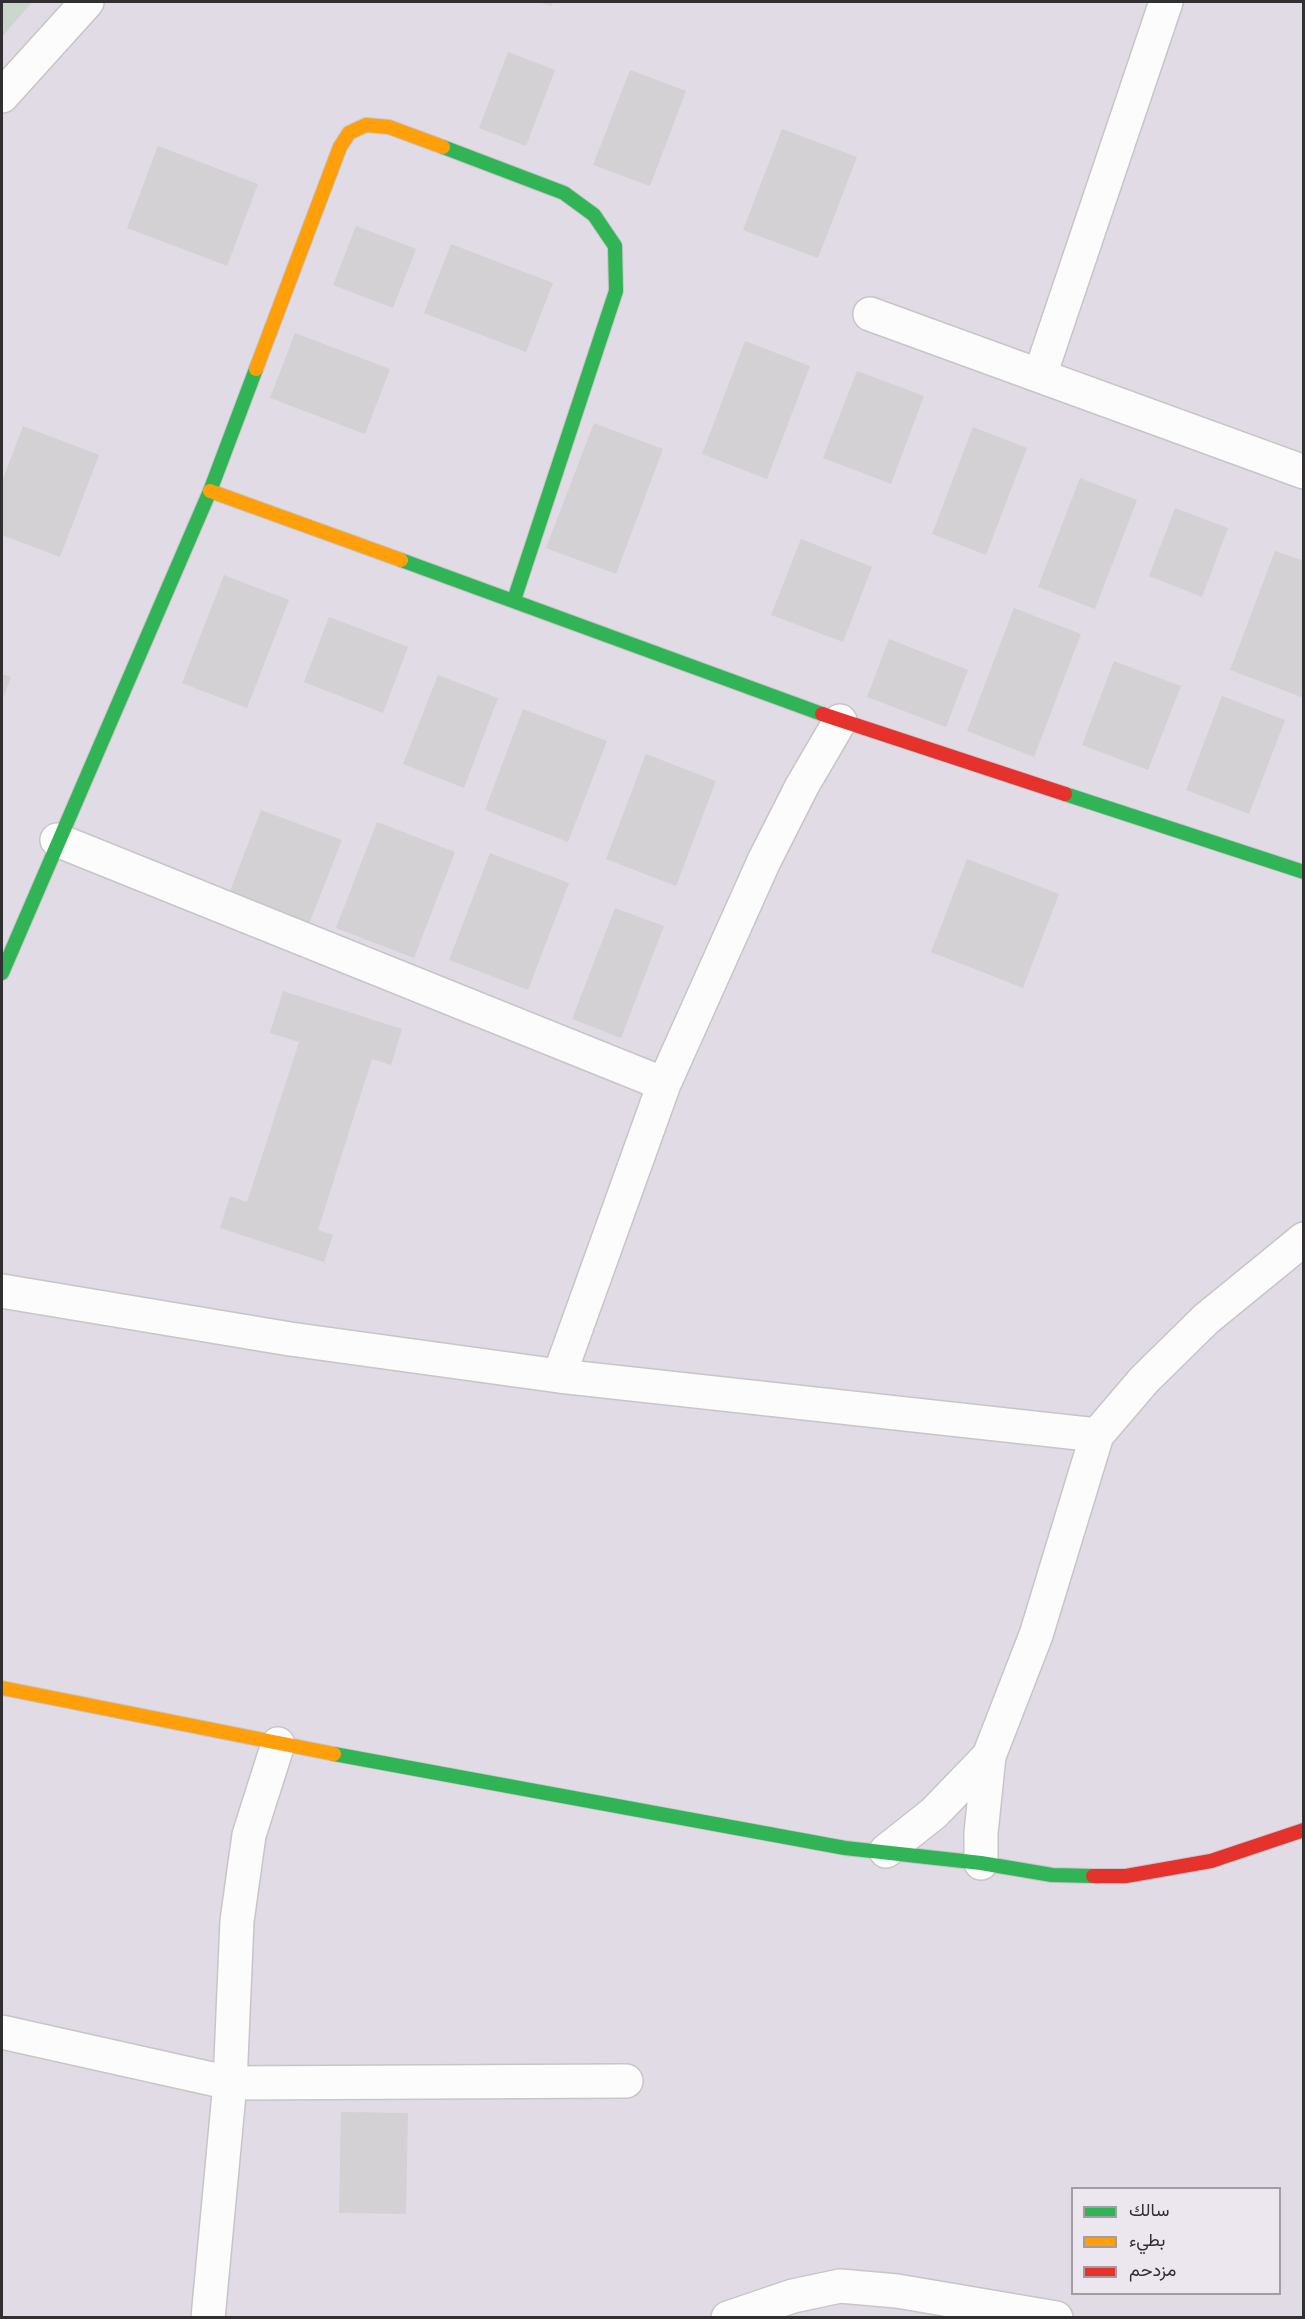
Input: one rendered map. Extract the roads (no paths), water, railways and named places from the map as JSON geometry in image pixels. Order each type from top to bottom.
[{"type":"street","points":[[2,96],[87,2]]},
{"type":"street","points":[[1040,375],[1166,2]]},
{"type":"street","points":[[4,960],[210,491],[340,147],[349,133],[366,125],[389,127],[564,193],[594,215],[615,246],[616,291],[514,600]]},
{"type":"street","points":[[870,314],[1304,472]]},
{"type":"street","points":[[210,491],[514,600],[840,721],[1303,870]]},
{"type":"street","points":[[559,1376],[664,1084],[764,861],[802,786],[840,721]]},
{"type":"street","points":[[57,840],[664,1084]]},
{"type":"street","points":[[981,1863],[982,1822],[989,1756],[1036,1635],[1097,1435],[1144,1380],[1206,1319],[1304,1239]]},
{"type":"street","points":[[2,1291],[290,1339],[559,1376],[1097,1435]]},
{"type":"street","points":[[2,1688],[278,1744],[845,1848],[981,1863],[1052,1875],[1126,1876],[1211,1861],[1304,1830]]},
{"type":"street","points":[[208,2318],[230,2083],[237,1921],[249,1835],[278,1744]]},
{"type":"street","points":[[886,1851],[934,1813],[989,1756]]},
{"type":"street","points":[[2,2032],[230,2083],[626,2081]]},
{"type":"street","points":[[728,2318],[793,2296],[840,2286],[897,2291],[1056,2318]]}]
